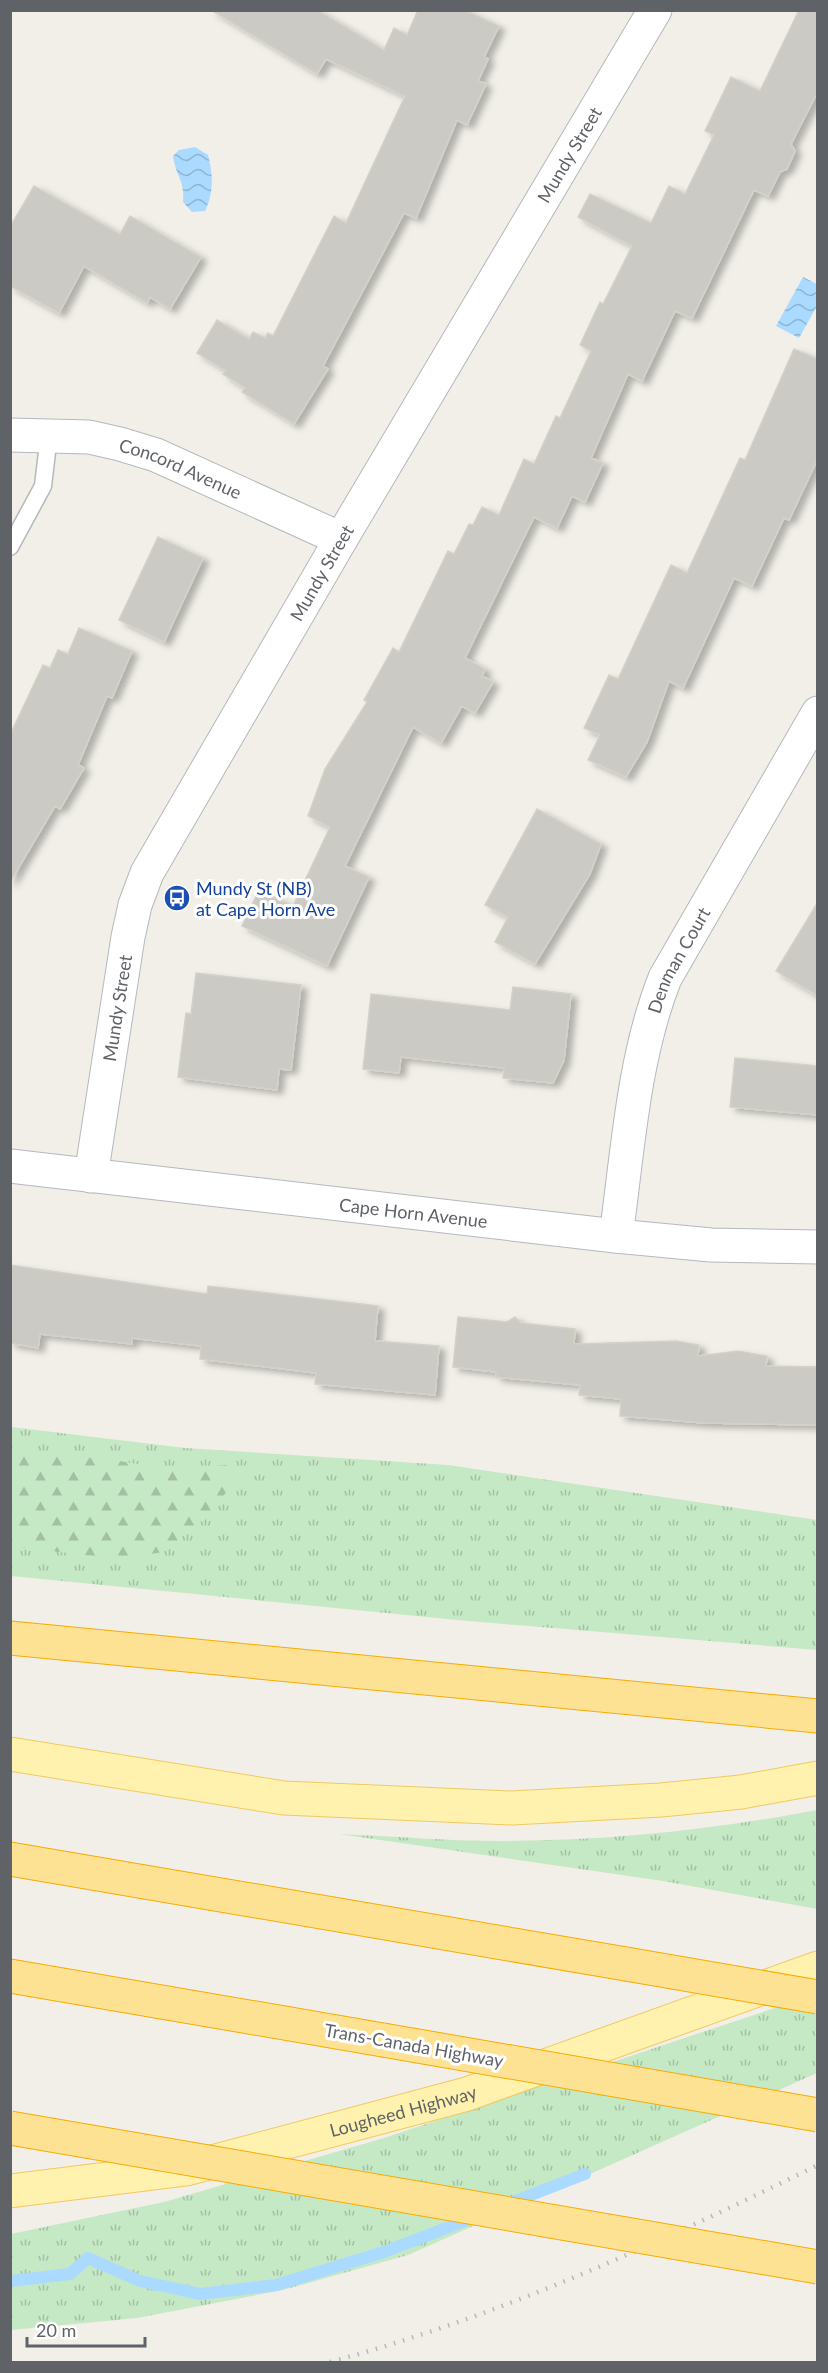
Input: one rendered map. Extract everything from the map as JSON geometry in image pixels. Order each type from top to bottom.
[{"type":"highway","points":[[10,1638],[818,1716]]},
{"type":"highway","points":[[10,1859],[818,1997]]},
{"type":"highway","name":"Trans-Canada Highway","points":[[10,1976],[818,2115]]},
{"type":"highway","points":[[10,2128],[818,2267]]},
{"type":"main road","points":[[10,1754],[284,1798],[512,1808],[661,1800],[741,1792],[818,1778]]},
{"type":"main road","name":"Lougheed Highway","points":[[10,2191],[186,2169],[467,2094],[818,1968]]},
{"type":"street","name":"Mundy Street","points":[[91,1176],[126,947],[141,886],[166,837],[655,10]]},
{"type":"street","name":"Concord Avenue","points":[[10,435],[89,437],[156,455],[341,539]]},
{"type":"street","name":"Denman Court","points":[[616,1236],[642,1054],[653,1010],[676,958],[818,713]]},
{"type":"street","name":"Cape Horn Avenue","points":[[10,1166],[616,1236],[711,1245],[818,1247]]},
{"type":"lane","points":[[10,547],[43,486],[50,435]]},
{"type":"green space","points":[[11,1427],[185,1448],[448,1465],[817,1520],[817,1650],[468,1621],[11,1576]]},
{"type":"green space","points":[[11,1452],[108,1459],[172,1470],[234,1464],[231,1486],[207,1517],[163,1552],[118,1559],[11,1546]]},
{"type":"green space","points":[[817,1810],[817,1909],[663,1881],[339,1834],[479,1841],[579,1839],[699,1829]]},
{"type":"green space","points":[[817,1994],[817,2073],[408,2255],[283,2290],[137,2318],[11,2330],[11,2234],[164,2202],[384,2138]]},
{"type":"water","points":[[195,147],[208,155],[212,183],[205,211],[192,212],[183,202],[182,183],[173,156],[179,150]]},
{"type":"water","points":[[803,277],[817,284],[817,306],[799,338],[776,326]]},
{"type":"building","points":[[211,10],[317,10],[384,50],[394,28],[407,35],[418,10],[465,10],[499,26],[484,57],[488,59],[478,81],[486,84],[467,125],[457,120],[416,218],[404,213],[323,366],[328,369],[294,424],[242,392],[245,388],[223,374],[226,371],[197,353],[217,320],[249,339],[253,332],[265,338],[268,333],[273,336],[334,216],[346,223],[405,96],[326,59],[317,74]]},
{"type":"building","points":[[799,10],[818,10],[818,91],[791,144],[795,151],[787,169],[780,172],[768,196],[754,190],[692,318],[675,311],[642,381],[628,374],[591,458],[603,463],[585,502],[572,496],[557,528],[534,517],[465,658],[485,669],[482,676],[493,682],[475,713],[462,706],[441,743],[413,727],[345,866],[369,877],[327,966],[242,926],[259,890],[293,906],[330,827],[308,816],[325,769],[367,702],[364,700],[393,648],[399,652],[448,551],[454,554],[469,524],[473,525],[482,507],[499,515],[524,459],[534,464],[556,416],[560,418],[591,351],[580,345],[600,302],[603,304],[632,246],[578,217],[590,194],[651,223],[669,186],[685,194],[714,135],[705,131],[731,77],[760,91]]},
{"type":"building","points":[[34,186],[120,234],[130,216],[201,257],[170,309],[150,297],[147,303],[84,266],[59,313],[10,286],[10,227]]},
{"type":"building","points":[[794,349],[818,359],[818,458],[789,520],[784,518],[752,586],[734,578],[683,688],[669,681],[647,742],[626,777],[588,760],[600,735],[584,728],[609,675],[618,679],[671,565],[687,573],[740,458],[745,460]]},
{"type":"building","points":[[158,537],[203,558],[164,642],[119,620]]},
{"type":"building","points":[[79,628],[132,651],[112,698],[107,696],[78,765],[84,768],[60,809],[55,806],[10,882],[10,735],[43,665],[50,668],[58,650],[68,654]]},
{"type":"building","points":[[537,809],[601,844],[590,874],[535,964],[495,942],[508,917],[485,905]]},
{"type":"building","points":[[818,902],[818,996],[776,971]]},
{"type":"building","points":[[196,973],[301,985],[291,1070],[279,1069],[277,1090],[178,1077],[186,1013],[191,1014]]},
{"type":"building","points":[[513,987],[571,994],[564,1060],[553,1083],[503,1078],[504,1068],[401,1057],[399,1073],[363,1069],[371,994],[510,1010]]},
{"type":"building","points":[[735,1058],[818,1066],[818,1115],[730,1107]]},
{"type":"building","points":[[10,1265],[207,1294],[208,1286],[378,1306],[375,1341],[439,1346],[435,1395],[315,1384],[316,1373],[200,1359],[201,1346],[132,1338],[132,1344],[40,1334],[38,1348],[10,1343]]},
{"type":"building","points":[[458,1317],[507,1322],[515,1317],[521,1323],[575,1329],[574,1344],[676,1341],[699,1345],[698,1356],[738,1351],[767,1356],[766,1366],[818,1367],[818,1425],[705,1423],[620,1416],[621,1399],[579,1395],[580,1385],[496,1377],[496,1372],[453,1367]]},
{"type":"waterway","points":[[508,2204],[585,2174]]},
{"type":"waterway","points":[[10,2281],[70,2274],[88,2258],[140,2281],[200,2294],[276,2285],[384,2252],[475,2217]]},
{"type":"railway","points":[[330,2362],[456,2323],[578,2276],[818,2165]]},
{"type":"place","name":"Mundy St (NB) at Cape Horn Ave","points":[[177,898]]}]
